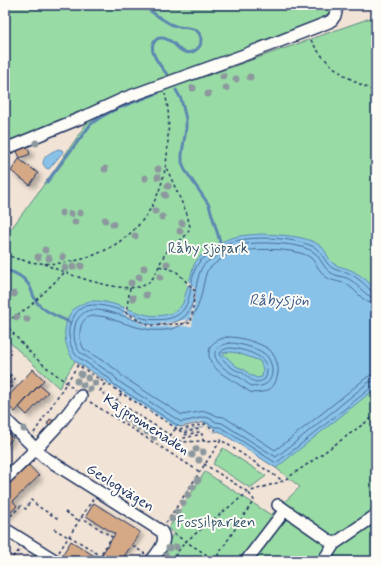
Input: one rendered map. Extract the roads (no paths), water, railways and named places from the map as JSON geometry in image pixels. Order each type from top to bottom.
[{"type":"street","points":[[5,148],[81,118],[125,98],[238,58],[331,21],[336,14],[336,5]]},
{"type":"street","points":[[5,479],[32,445],[60,423],[81,396]]},
{"type":"street","name":"Geologvägen","points":[[5,420],[44,457],[161,531],[164,540],[148,557]]},
{"type":"street","points":[[246,561],[282,508],[334,544]]},
{"type":"street","points":[[323,561],[334,544],[376,515]]},
{"type":"street","points":[[5,529],[55,560]]},
{"type":"water","points":[[58,149],[62,150],[63,152],[49,169],[46,168],[43,164],[44,158],[48,154]]},
{"type":"water","name":"Råbysjön","points":[[261,234],[292,236],[315,242],[323,248],[333,264],[346,268],[360,275],[376,291],[376,388],[276,468],[219,431],[214,432],[205,426],[180,432],[107,385],[108,382],[75,361],[68,351],[65,338],[66,324],[71,312],[83,303],[92,301],[106,302],[148,315],[158,316],[172,313],[183,303],[194,265],[200,256],[230,238]],"holes":[[[222,353],[238,353],[260,361],[263,369],[262,377],[257,378],[250,375],[245,370],[236,366]]]},
{"type":"waterway","points":[[143,5],[170,24],[194,29],[200,34],[200,45],[196,50],[187,53],[180,50],[173,43],[164,38],[158,38],[153,43],[152,48],[155,58],[168,76]]},
{"type":"waterway","points":[[176,90],[181,99],[186,119],[182,162],[185,170],[209,205],[221,245]]},
{"type":"waterway","points":[[47,182],[91,124],[114,110],[158,93]]},
{"type":"waterway","points":[[5,270],[22,277],[29,285],[35,300],[42,308],[49,313],[69,322]]},
{"type":"park label","name":"Råby sjöpark","points":[[208,249]]},
{"type":"park label","name":"Fossilparken","points":[[216,523]]}]
